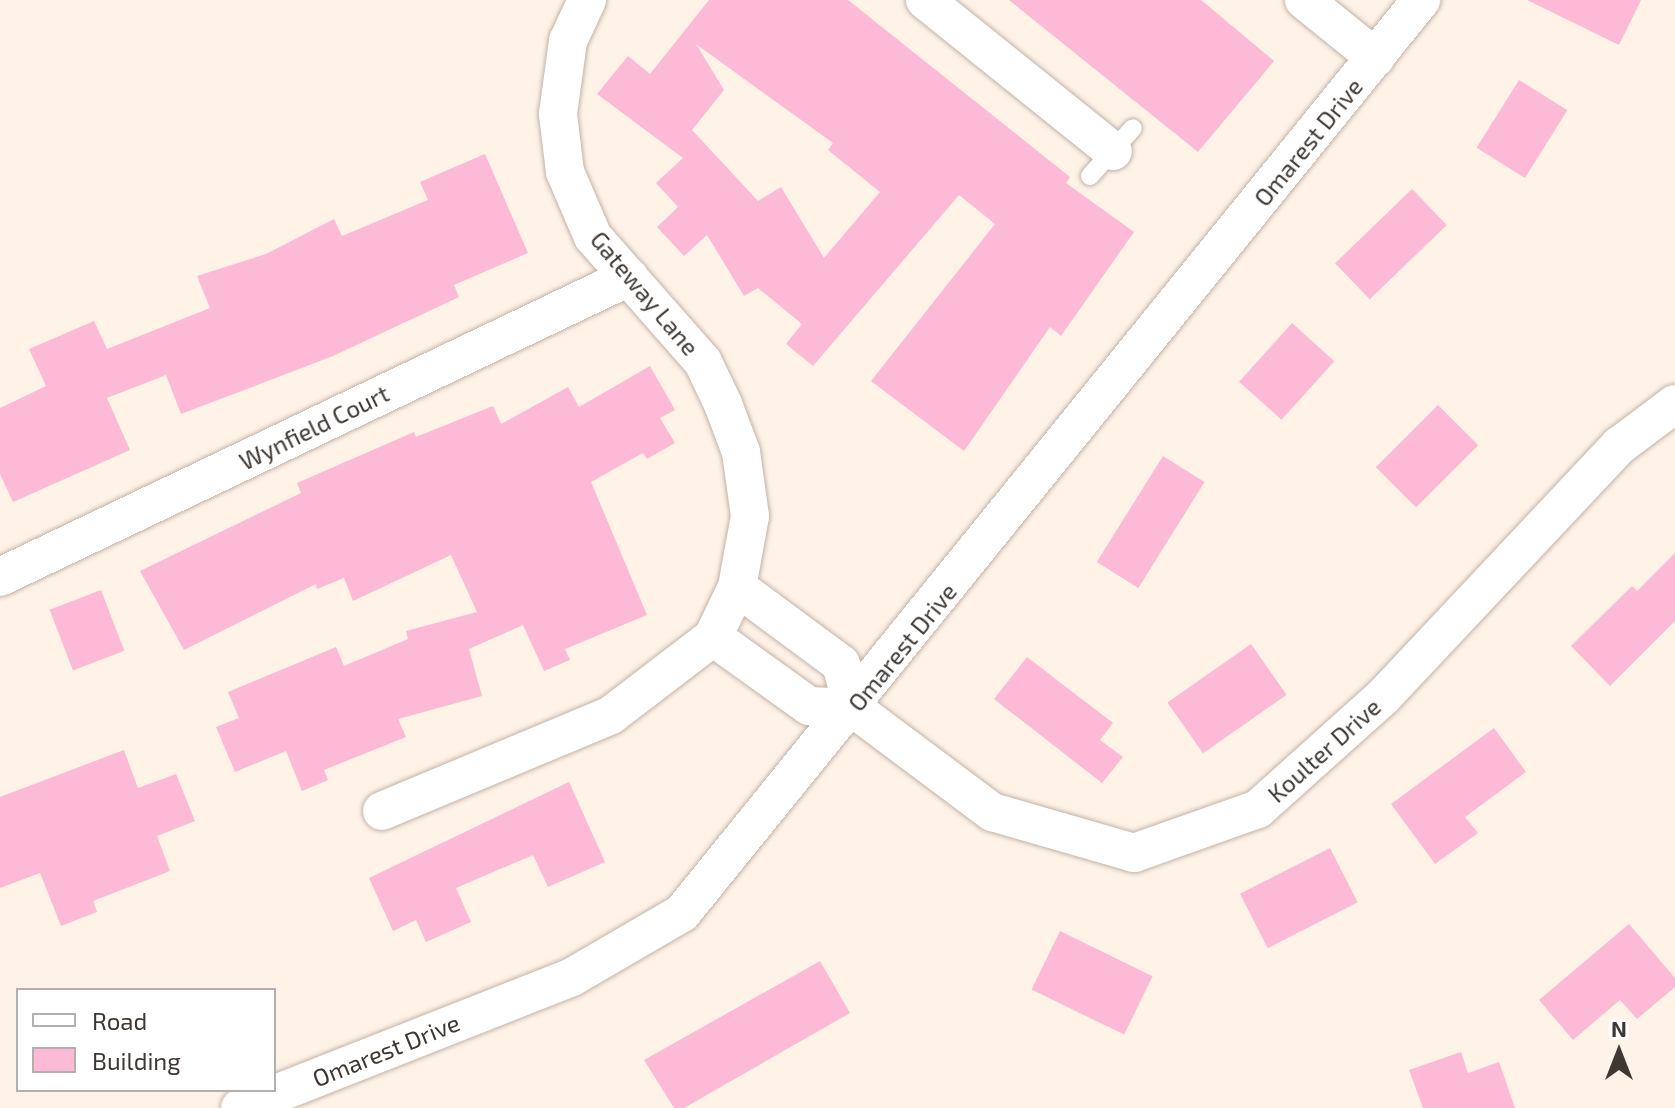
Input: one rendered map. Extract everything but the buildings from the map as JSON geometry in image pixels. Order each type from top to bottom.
[{"type":"street","name":"Gateway Lane","points":[[382,811],[611,715],[713,637],[737,587],[750,516],[741,452],[703,362],[593,237],[565,172],[558,114],[568,41],[587,0]]},
{"type":"street","points":[[925,0],[1112,152]]},
{"type":"street","points":[[1304,0],[1376,58]]},
{"type":"street","name":"Omarest Drive","points":[[240,1108],[572,977],[682,913],[853,708],[1421,0]]},
{"type":"street","name":"Wynfield Court","points":[[0,577],[629,277]]},
{"type":"street","name":"Koulter Drive","points":[[853,708],[992,812],[1134,853],[1258,809],[1383,697],[1485,583],[1619,446],[1675,404]]},
{"type":"street","points":[[713,637],[809,706],[853,708],[841,664],[737,587]]}]
